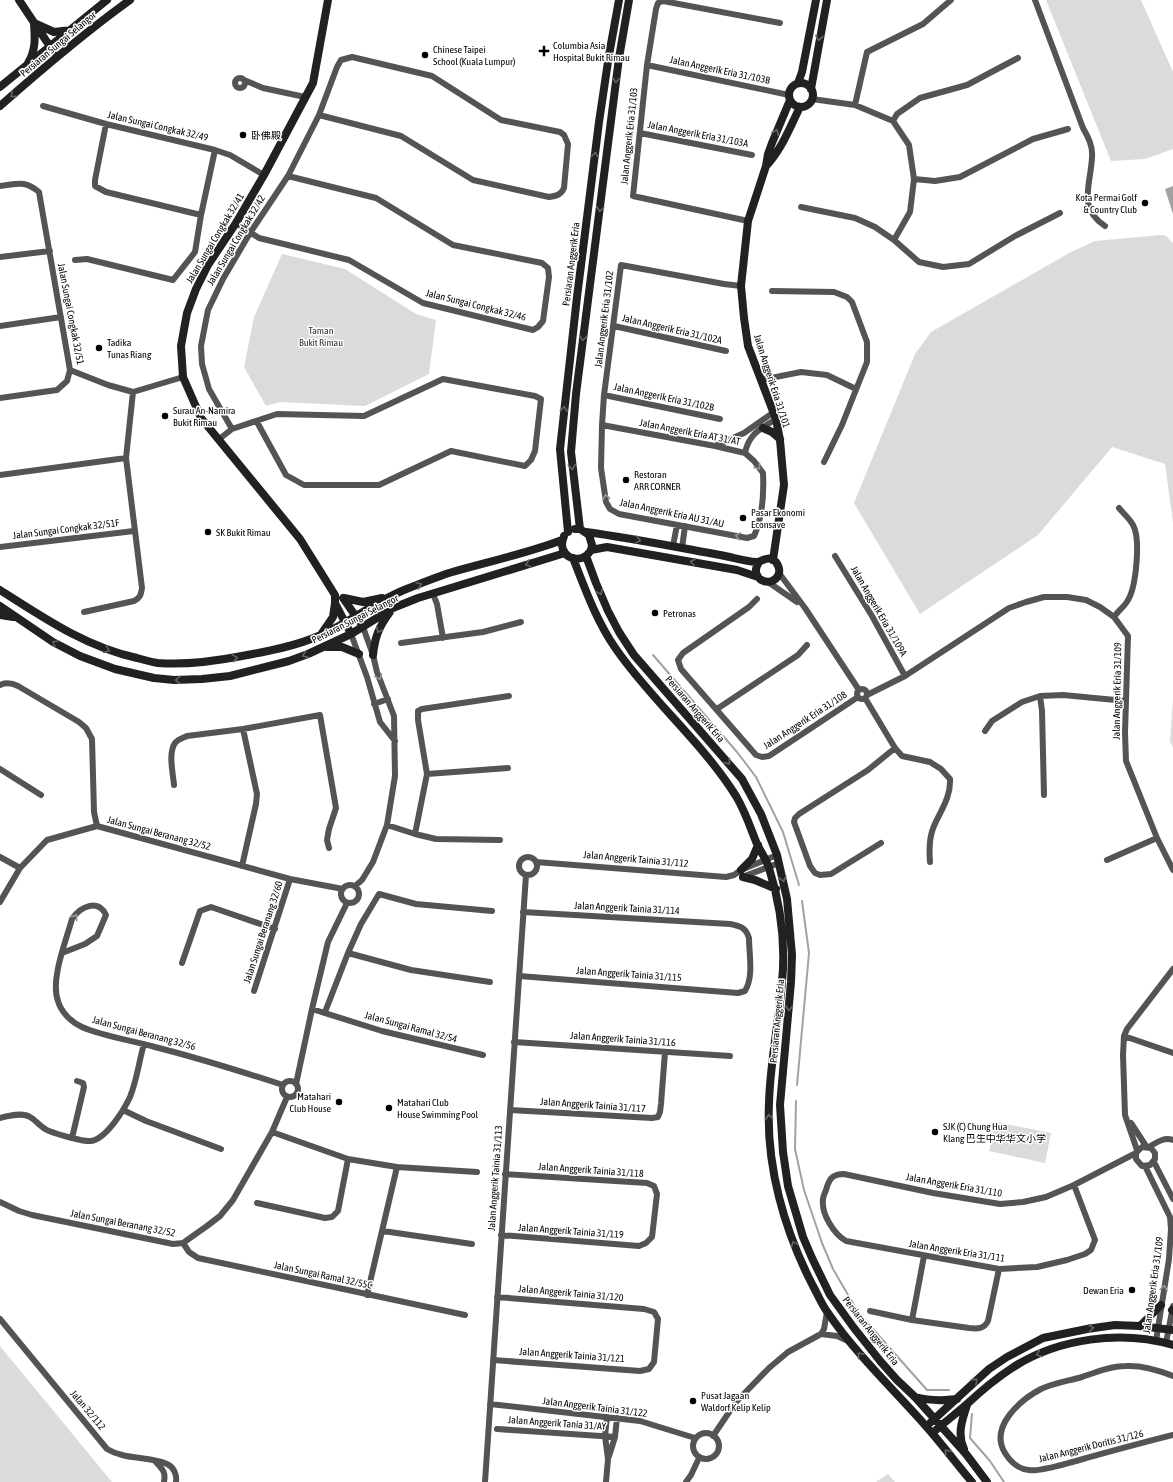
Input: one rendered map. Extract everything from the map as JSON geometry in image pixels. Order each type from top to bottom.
[{"type":"main road","points":[[19,0],[57,56]]},
{"type":"main road","name":"Persiaran Sungai Selangor","points":[[0,87],[107,0]]},
{"type":"main road","name":"Persiaran Sungai Selangor","points":[[0,106],[57,56],[130,0]]},
{"type":"main road","name":"Jalan Sungai Congkak 32/41","points":[[328,0],[313,84],[264,175],[208,265],[190,301],[183,329],[183,377],[201,418],[300,539],[335,599],[351,634]]},
{"type":"main road","points":[[609,55],[610,26],[615,0]]},
{"type":"main road","name":"Persiaran Anggerik Eria","points":[[568,532],[560,449],[577,297],[609,55],[619,0]]},
{"type":"main road","name":"Persiaran Anggerik Eria","points":[[583,530],[571,452],[576,394],[618,66],[629,0]]},
{"type":"main road","points":[[816,0],[802,72],[798,83],[791,88],[789,97],[796,106],[800,107],[809,103],[812,99],[811,89],[827,0]]},
{"type":"main road","points":[[34,23],[54,32],[71,30]]},
{"type":"main road","points":[[26,66],[34,51],[34,23]]},
{"type":"main road","points":[[798,83],[803,83],[811,89]]},
{"type":"main road","name":"Jalan Anggerik Eria 31/101","points":[[766,560],[777,534],[784,485],[780,440],[775,416],[748,346],[741,286],[748,221],[766,166],[768,154],[789,97]]},
{"type":"main road","name":"Jalan Anggerik Eria 31/101","points":[[766,166],[775,157],[781,147],[800,107]]},
{"type":"main road","points":[[763,428],[772,432],[780,440]]},
{"type":"main road","points":[[573,529],[583,530],[682,548],[766,560],[778,566],[779,573],[774,579],[768,582],[737,570],[607,547],[588,553],[577,559],[565,553],[563,549],[562,540],[568,532],[573,529]]},
{"type":"main road","points":[[583,530],[591,540],[588,553]]},
{"type":"main road","name":"Persiaran Sungai Selangor","points":[[0,590],[58,627],[96,646],[120,655],[157,663],[204,662],[279,650],[320,635],[346,623],[389,597],[448,574],[511,557],[562,540]]},
{"type":"main road","name":"Persiaran Sungai Selangor","points":[[0,606],[53,642],[92,661],[115,669],[154,678],[174,680],[230,676],[289,661],[323,647],[351,634],[393,608],[418,598],[565,553]]},
{"type":"main road","name":"Persiaran Anggerik Eria","points":[[588,553],[596,583],[608,611],[626,644],[742,779],[761,814],[778,859],[787,899],[792,950],[791,982],[780,1105],[783,1152],[788,1186],[803,1237],[812,1258],[830,1295],[854,1328],[881,1362],[915,1397],[966,1454],[987,1482]]},
{"type":"main road","name":"Persiaran Anggerik Eria","points":[[573,558],[604,630],[614,647],[653,696],[704,753],[725,780],[741,806],[758,845],[768,863],[776,889],[782,919],[783,969],[768,1104],[771,1147],[777,1188],[789,1231],[800,1262],[827,1312],[848,1341],[926,1426],[972,1482]]},
{"type":"main road","points":[[758,577],[756,570],[766,560]]},
{"type":"main road","points":[[320,635],[333,617],[335,599],[344,598],[363,602],[389,597]]},
{"type":"main road","points":[[344,598],[363,627]]},
{"type":"main road","points":[[373,655],[376,635],[393,608]]},
{"type":"main road","points":[[0,615],[20,620]]},
{"type":"main road","points":[[323,647],[342,647],[359,654]]},
{"type":"main road","points":[[758,845],[752,859],[739,874],[776,889]]},
{"type":"main road","points":[[1140,1326],[1161,1305]]},
{"type":"main road","points":[[926,1426],[958,1399],[989,1369],[1007,1357],[1043,1338],[1115,1325],[1140,1326],[1171,1330]]},
{"type":"main road","points":[[932,1434],[988,1384],[1012,1368],[1048,1350],[1106,1338],[1129,1337],[1169,1344]]},
{"type":"main road","points":[[915,1397],[929,1401],[958,1399]]},
{"type":"main road","points":[[966,1454],[960,1442],[960,1433],[962,1419],[967,1404]]},
{"type":"street","points":[[855,104],[867,52],[923,24],[952,0]]},
{"type":"street","points":[[1035,0],[1083,128],[1091,143],[1092,156],[1088,185],[1088,205],[1094,217],[1105,226]]},
{"type":"street","name":"Jalan Anggerik Eria 31/103","points":[[748,221],[633,196],[647,65],[656,9],[658,3],[663,1],[780,23]]},
{"type":"street","name":"Jalan Sungai Congkak 32/42","points":[[232,429],[209,389],[202,364],[201,346],[208,310],[223,279],[250,233],[288,176],[318,115],[341,60],[352,57],[432,76],[501,120],[560,132],[564,135],[568,144],[564,188],[562,192],[556,196],[549,197],[473,180],[401,136],[318,115]]},
{"type":"street","points":[[893,121],[897,114],[920,98],[967,85],[1018,58]]},
{"type":"street","name":"Jalan Anggerik Eria 31/103B","points":[[647,65],[789,97]]},
{"type":"street","points":[[263,88],[242,88],[245,84],[244,80],[263,88],[305,97]]},
{"type":"street","points":[[812,99],[855,104],[893,121],[909,145],[914,179],[910,212],[894,240]]},
{"type":"street","name":"Jalan Sungai Congkak 32/49","points":[[43,106],[106,124],[215,150],[230,155],[264,175]]},
{"type":"street","points":[[106,124],[95,186],[106,192],[201,215]]},
{"type":"street","points":[[914,179],[935,181],[960,177],[1033,139],[1068,129]]},
{"type":"street","name":"Jalan Anggerik Eria 31/103A","points":[[640,133],[752,155]]},
{"type":"street","points":[[75,260],[87,259],[173,280],[195,252],[201,215],[215,150]]},
{"type":"street","name":"Jalan Sungai Congkak 32/46","points":[[250,233],[259,238],[349,260],[423,303],[533,330],[543,321],[549,277],[548,268],[542,263],[453,245],[376,198],[288,176]]},
{"type":"street","name":"Jalan Sungai Congkak 32/51","points":[[0,186],[23,183],[30,185],[40,192],[70,370],[108,385],[133,392]]},
{"type":"street","points":[[801,207],[855,218],[875,227],[894,240],[920,262],[943,267],[969,264],[1015,236],[1060,213]]},
{"type":"street","points":[[236,222],[250,233]]},
{"type":"street","points":[[0,257],[50,250]]},
{"type":"street","name":"Jalan Anggerik Eria 31/102","points":[[602,451],[604,395],[621,264],[741,286]]},
{"type":"street","points":[[772,291],[834,292],[847,297],[852,302],[867,342],[867,362],[842,425],[824,462]]},
{"type":"street","points":[[0,326],[61,317]]},
{"type":"street","name":"Jalan Anggerik Eria 31/102A","points":[[614,326],[726,352]]},
{"type":"street","points":[[0,398],[57,390],[67,381],[70,370]]},
{"type":"street","points":[[761,380],[800,372],[827,376],[856,389]]},
{"type":"street","points":[[84,612],[134,601],[140,598],[142,588],[126,458],[133,392],[183,377]]},
{"type":"street","points":[[218,440],[232,429],[257,422],[277,414],[364,416],[443,379],[535,396],[541,399],[535,451],[531,460],[525,466],[451,451],[380,485],[304,485],[286,475],[257,422]]},
{"type":"street","name":"Jalan Anggerik Eria 31/102B","points":[[604,395],[720,419]]},
{"type":"street","points":[[745,453],[749,439],[775,416]]},
{"type":"street","points":[[715,446],[744,433],[775,416]]},
{"type":"street","name":"Jalan Anggerik Eria AT 31/AT","points":[[602,425],[745,453],[754,461],[763,473],[762,500]]},
{"type":"street","name":"Jalan Anggerik Eria AU 31/AU","points":[[602,451],[601,468],[606,502],[610,509],[619,514],[747,538],[754,536],[762,500]]},
{"type":"street","points":[[0,475],[126,458]]},
{"type":"street","points":[[1114,617],[1128,600],[1135,576],[1137,557],[1137,542],[1134,525],[1119,508]]},
{"type":"street","points":[[673,546],[677,525]]},
{"type":"street","points":[[682,548],[685,526]]},
{"type":"street","name":"Jalan Sungai Congkak 32/51F","points":[[0,547],[134,531]]},
{"type":"street","name":"Jalan Anggerik Eria 31/109A","points":[[836,556],[872,616],[905,676]]},
{"type":"street","points":[[779,573],[805,608],[861,699],[866,697]]},
{"type":"street","points":[[768,582],[805,608]]},
{"type":"street","points":[[433,594],[437,604],[443,638]]},
{"type":"street","name":"Jalan Anggerik Eria 31/109","points":[[866,697],[905,676],[1009,608],[1044,597],[1067,597],[1086,600],[1100,607],[1114,617],[1128,636],[1125,733],[1126,761],[1157,838],[1173,870]]},
{"type":"street","name":"Jalan Anggerik Eria 31/108","points":[[756,599],[749,607],[683,653],[678,660],[681,669],[717,708],[756,755],[766,757],[858,694]]},
{"type":"street","points":[[401,643],[483,632],[521,622]]},
{"type":"street","points":[[355,886],[362,880],[373,862],[387,825],[395,776],[394,716],[377,672],[373,655],[363,627]]},
{"type":"street","points":[[351,634],[367,677],[380,722],[395,741]]},
{"type":"street","points":[[717,708],[798,655],[806,645]]},
{"type":"street","points":[[0,685],[4,683],[12,683],[79,722],[86,728],[92,738],[94,812],[97,826]]},
{"type":"street","points":[[858,694],[864,689],[867,693],[866,697],[895,748],[902,756],[930,762],[941,768],[950,780],[949,793],[932,831],[929,851],[930,862]]},
{"type":"street","points":[[985,731],[992,721],[1022,702],[1040,696],[1064,695],[1126,701]]},
{"type":"street","points":[[415,834],[427,774],[418,720],[418,711],[422,709],[509,696]]},
{"type":"street","points":[[1040,696],[1042,711],[1044,795]]},
{"type":"street","points":[[374,704],[388,698]]},
{"type":"street","points":[[174,785],[172,753],[175,743],[180,738],[243,730],[320,715],[336,808],[327,840],[329,848]]},
{"type":"street","points":[[242,866],[257,794],[243,730]]},
{"type":"street","points":[[882,843],[831,874],[820,875],[810,866],[794,822],[795,818],[799,814],[868,770],[895,748]]},
{"type":"street","points":[[427,774],[508,768]]},
{"type":"street","points":[[0,769],[41,795]]},
{"type":"street","points":[[387,825],[436,839],[500,840]]},
{"type":"street","name":"Jalan Sungai Beranang 32/52","points":[[0,902],[20,868],[47,840],[97,826],[290,879],[343,889]]},
{"type":"street","points":[[1107,860],[1157,838]]},
{"type":"street","points":[[0,857],[20,868]]},
{"type":"street","points":[[530,857],[536,862],[536,871],[526,875],[522,873],[519,868],[522,860],[530,857]]},
{"type":"street","name":"Jalan Anggerik Tainia 31/112","points":[[536,862],[726,877],[739,874],[778,859]]},
{"type":"street","name":"Jalan Anggerik Tainia 31/113","points":[[485,1482],[526,875]]},
{"type":"street","name":"Jalan Sungai Beranang 32/60","points":[[254,991],[290,879]]},
{"type":"street","points":[[348,885],[355,886],[359,892],[358,899],[354,902],[347,903],[341,896],[343,889],[348,885]]},
{"type":"street","points":[[325,1012],[361,924],[379,894],[416,904],[492,911]]},
{"type":"street","points":[[296,1084],[289,1081],[283,1085],[282,1090],[287,1096],[292,1096],[297,1093],[298,1087],[296,1084],[328,942],[347,903]]},
{"type":"street","name":"Jalan Sungai Beranang 32/56","points":[[62,953],[85,944],[97,936],[106,915],[103,909],[97,906],[89,906],[76,912],[72,919],[62,953],[57,970],[55,986],[58,1001],[65,1015],[81,1026],[106,1035],[195,1058],[283,1085]]},
{"type":"street","points":[[182,963],[200,911],[210,906],[275,929]]},
{"type":"street","name":"Jalan Anggerik Tainia 31/114","points":[[523,912],[730,924],[741,926],[745,929],[749,938],[749,981],[745,990],[738,993]]},
{"type":"street","points":[[348,953],[411,970],[490,982]]},
{"type":"street","points":[[1154,1162],[1145,1166],[1137,1162],[1135,1156],[1137,1151],[1125,1115],[1123,1056],[1124,1036],[1127,1029],[1173,969]]},
{"type":"street","name":"Jalan Anggerik Tainia 31/115","points":[[519,976],[738,993]]},
{"type":"street","name":"Jalan Sungai Ramal 32/54","points":[[312,1008],[382,1031],[483,1055]]},
{"type":"street","points":[[1124,1036],[1173,1053]]},
{"type":"street","name":"Jalan Anggerik Tainia 31/116","points":[[514,1042],[730,1056]]},
{"type":"street","points":[[0,1118],[25,1115],[30,1116],[43,1128],[55,1133],[89,1142],[97,1140],[103,1136],[123,1110],[130,1096],[144,1044]]},
{"type":"street","name":"Jalan Anggerik Tainia 31/117","points":[[510,1110],[652,1118],[658,1117],[661,1104],[665,1052]]},
{"type":"street","points":[[72,1138],[84,1087],[83,1083],[77,1082]]},
{"type":"street","name":"Jalan Sungai Beranang 32/52","points":[[0,1202],[32,1215],[173,1244],[183,1242],[220,1216],[232,1200],[272,1132],[287,1096]]},
{"type":"street","points":[[123,1110],[146,1121],[221,1149]]},
{"type":"street","points":[[1125,1115],[1147,1146],[1155,1153],[1154,1162],[1173,1199]]},
{"type":"street","points":[[272,1132],[348,1159],[397,1167],[477,1172]]},
{"type":"street","points":[[1137,1151],[1163,1139],[1167,1138],[1173,1140]]},
{"type":"street","name":"Jalan Anggerik Eria 31/110","points":[[823,1199],[828,1180],[837,1174],[844,1174],[933,1193],[1000,1204],[1023,1202],[1046,1197],[1074,1185],[1137,1151]]},
{"type":"street","points":[[257,1203],[325,1218],[332,1217],[338,1211],[348,1159]]},
{"type":"street","name":"Jalan Anggerik Eria 31/109","points":[[1145,1166],[1170,1217],[1171,1229],[1169,1254],[1156,1341]]},
{"type":"street","points":[[368,1295],[397,1167]]},
{"type":"street","name":"Jalan Anggerik Tainia 31/118","points":[[506,1174],[638,1182],[654,1186],[657,1194],[652,1237],[646,1243],[639,1246]]},
{"type":"street","name":"Jalan Anggerik Eria 31/111","points":[[823,1199],[826,1214],[839,1237],[846,1241],[999,1269],[1037,1267],[1067,1260],[1092,1250],[1095,1240],[1074,1185]]},
{"type":"street","points":[[383,1231],[472,1244]]},
{"type":"street","name":"Jalan Anggerik Tainia 31/119","points":[[501,1235],[639,1246]]},
{"type":"street","name":"Jalan Sungai Ramal 32/55C","points":[[183,1242],[189,1252],[198,1258],[465,1315]]},
{"type":"street","points":[[912,1320],[924,1256]]},
{"type":"street","points":[[870,1311],[912,1320],[977,1329],[982,1328],[988,1321],[999,1269]]},
{"type":"street","name":"Jalan Anggerik Tainia 31/120","points":[[497,1297],[644,1309],[654,1312],[658,1319],[654,1362],[649,1369]]},
{"type":"street","points":[[1169,1344],[1173,1309]]},
{"type":"street","points":[[713,1436],[736,1402],[769,1368],[788,1352],[821,1334],[826,1324],[827,1312]]},
{"type":"street","name":"Jalan 32/112","points":[[0,1319],[107,1449],[116,1454],[168,1464],[175,1472],[177,1477],[176,1482]]},
{"type":"street","points":[[821,1334],[837,1336],[848,1341]]},
{"type":"street","name":"Jalan Anggerik Tainia 31/121","points":[[493,1360],[640,1370],[649,1369]]},
{"type":"street","name":"Jalan Anggerik Doritis 31/126","points":[[1173,1376],[1155,1369],[1125,1366],[1103,1370],[1053,1384],[1041,1389],[1023,1400],[1016,1407],[1002,1428],[1000,1438],[1003,1450],[1014,1464],[1030,1471],[1173,1435]]},
{"type":"street","name":"Jalan Anggerik Tainia 31/122","points":[[490,1404],[640,1421],[695,1438]]},
{"type":"street","points":[[487,1440],[497,1429],[489,1416]]},
{"type":"street","points":[[607,1417],[605,1436],[608,1460]]},
{"type":"street","points":[[606,1482],[608,1460],[615,1436],[617,1418]]},
{"type":"street","name":"Jalan Anggerik Tania 31/AY","points":[[497,1429],[615,1436]]},
{"type":"street","points":[[705,1433],[713,1436],[718,1443],[718,1452],[708,1459],[699,1458],[692,1448],[695,1438],[705,1433]]},
{"type":"street","points":[[686,1482],[699,1458]]},
{"type":"street","points":[[155,1462],[166,1475],[164,1482]]},
{"type":"green space","points":[[1046,0],[1141,0],[1173,72],[1173,149],[1145,159],[1111,161]]},
{"type":"green space","points":[[1161,235],[1166,236],[1173,243],[1173,523],[1165,464],[1112,447],[1038,535],[920,614],[854,503],[915,354],[931,332],[1071,252],[1095,241]]},
{"type":"green space","name":"Taman Bukit Rimau","points":[[282,254],[345,269],[416,314],[436,320],[429,374],[365,406],[280,402],[266,406],[244,367],[254,317]]},
{"type":"green space","points":[[1173,699],[1173,748],[1170,741]]},
{"type":"green space","points":[[996,1122],[1051,1133],[1045,1163],[989,1151]]},
{"type":"green space","points":[[0,1346],[112,1482],[0,1482]]},
{"type":"green space","points":[[888,1474],[895,1482],[876,1482]]},
{"type":"shaded area","points":[[1173,186],[1173,214],[1165,189]]},
{"type":"waterway","points":[[653,655],[737,752],[756,777],[783,832],[799,885]]},
{"type":"waterway","points":[[797,1085],[809,953],[802,901]]},
{"type":"waterway","points":[[796,1101],[795,1149],[804,1190],[822,1243],[833,1269],[858,1312],[927,1390],[949,1390]]},
{"type":"waterway","points":[[972,1414],[970,1438],[990,1461],[1004,1482]]},
{"type":"place","name":"Columbia Asia Hospital Bukit Rimau","points":[[544,51]]},
{"type":"place","name":"Chinese Taipei School (Kuala Lumpur)","points":[[425,55]]},
{"type":"place","name":"卧佛殿","points":[[243,135]]},
{"type":"place","name":"Kota Permai Golf & Country Club","points":[[1145,203]]},
{"type":"place","name":"Tadika Tunas Riang","points":[[99,348]]},
{"type":"place","name":"Surau An-Namira Bukit Rimau","points":[[165,416]]},
{"type":"place","name":"Restoran ARR CORNER","points":[[626,480]]},
{"type":"place","name":"Pasar Ekonomi Econsave","points":[[743,518]]},
{"type":"place","name":"SK Bukit Rimau","points":[[208,532]]},
{"type":"place","name":"Petronas","points":[[655,613]]},
{"type":"place","name":"Matahari Club House","points":[[339,1102]]},
{"type":"place","name":"Matahari Club House Swimming Pool","points":[[389,1108]]},
{"type":"place","name":"SJK (C) Chung Hua Klang 巴生中华华文小学","points":[[935,1132]]},
{"type":"place","name":"Dewan Eria","points":[[1132,1290]]},
{"type":"place","name":"Pusat Jagaan Waldorf Kelip Kelip","points":[[693,1401]]}]
